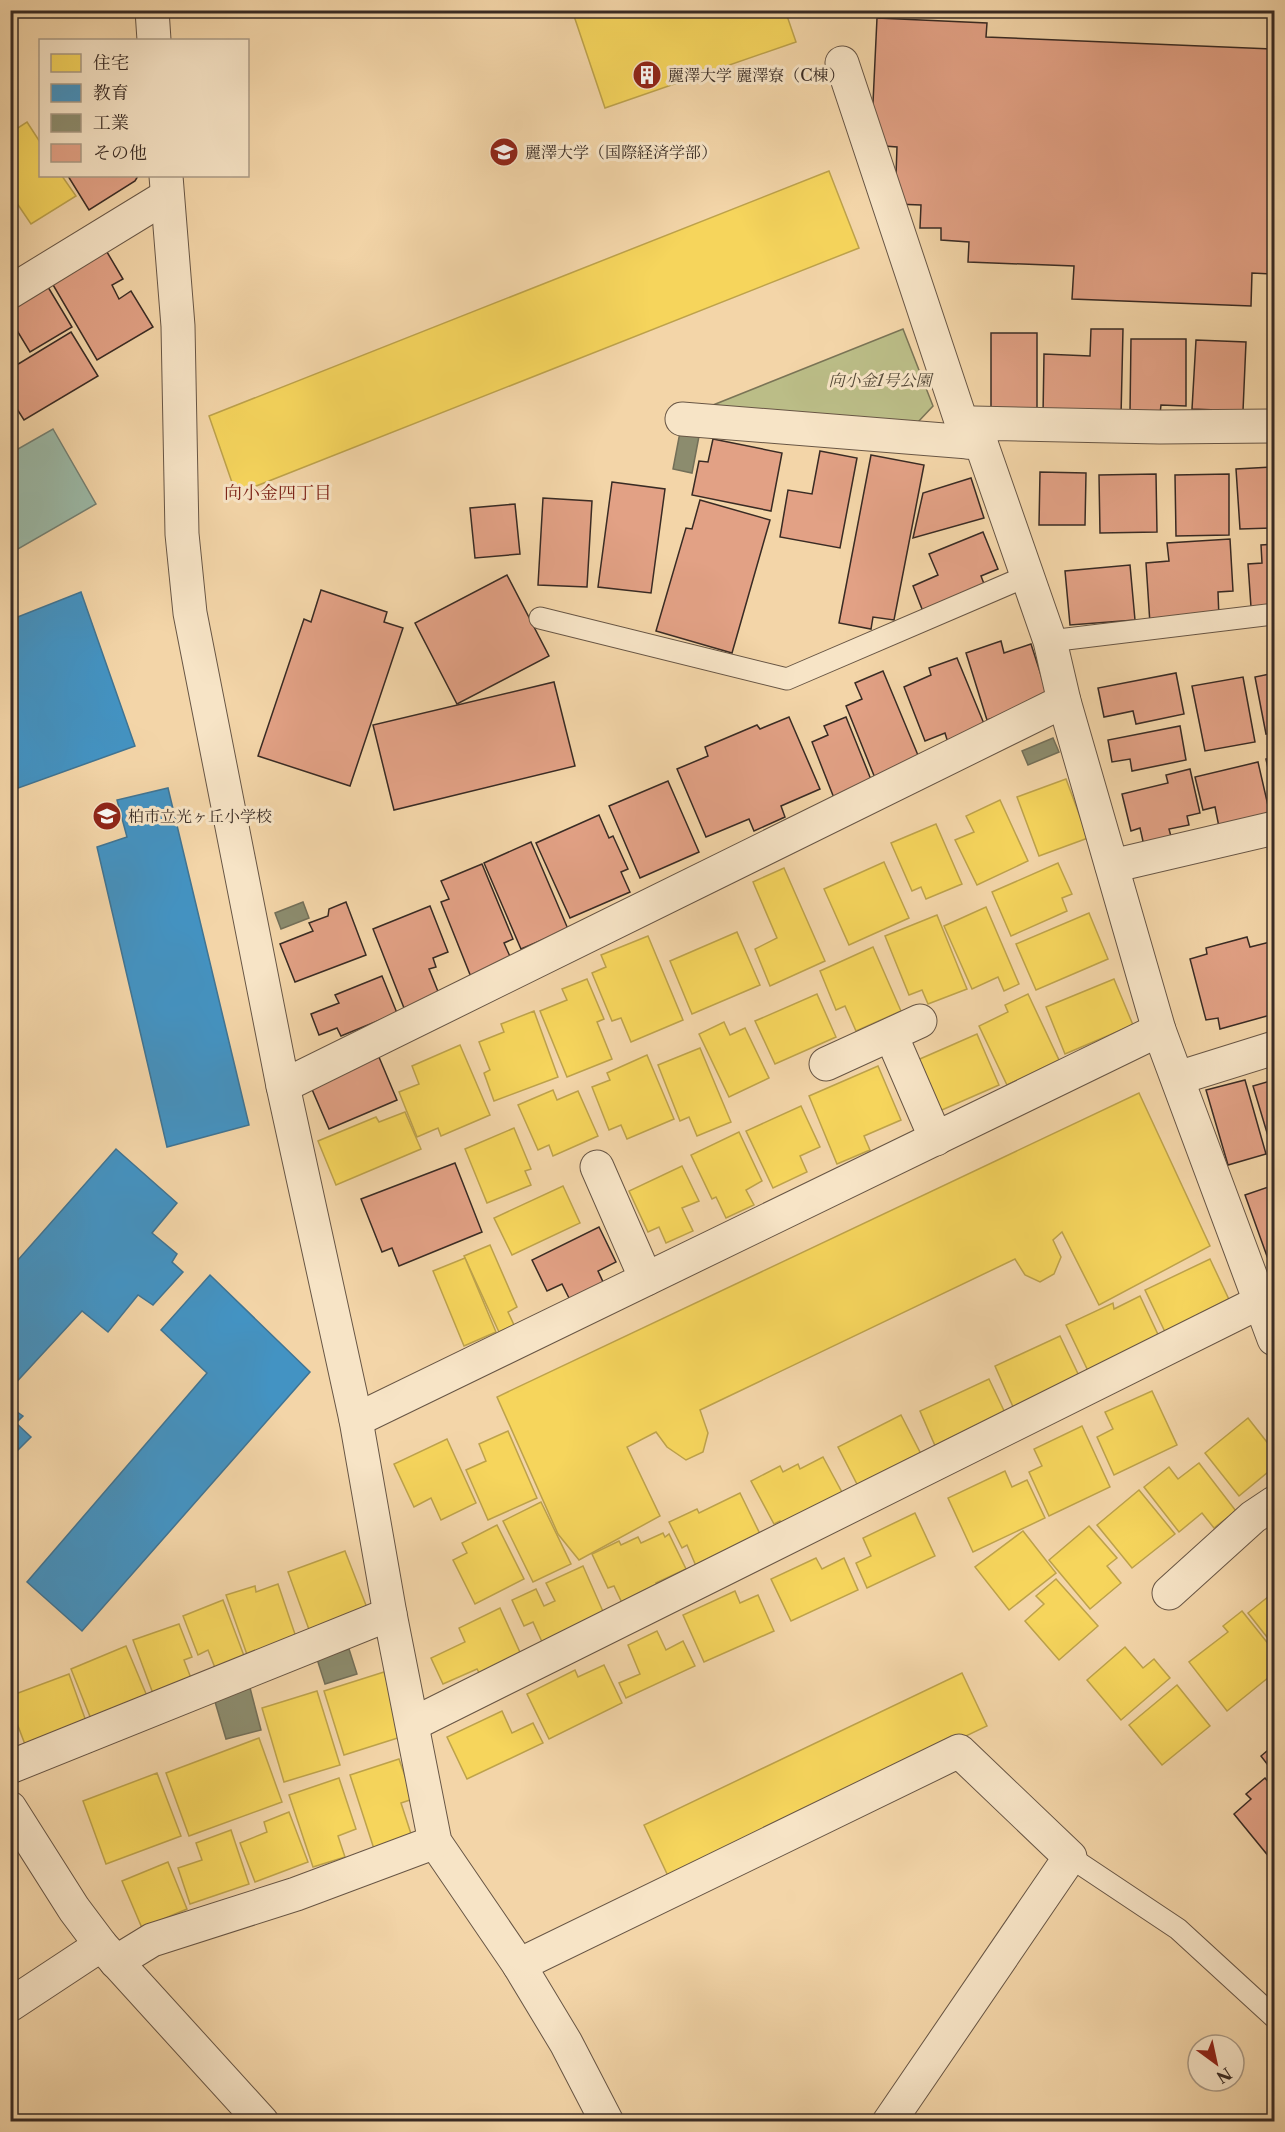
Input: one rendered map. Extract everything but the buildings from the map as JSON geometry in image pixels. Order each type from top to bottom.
[{"type":"street","points":[[152,10],[154,39]]},
{"type":"street","points":[[413,1724],[1269,1319],[1160,1030],[1065,701],[1050,641],[974,442],[842,63]]},
{"type":"street","points":[[10,292],[166,186],[178,326],[182,534],[190,613],[283,1086],[356,1420],[390,1614],[435,1842],[519,1965],[566,2043],[607,2121]]},
{"type":"street","points":[[682,419],[974,442]]},
{"type":"street","points":[[974,442],[974,423],[1160,427],[1275,426]]},
{"type":"street","points":[[283,1086],[1065,701]]},
{"type":"street","points":[[1112,866],[1275,828]]},
{"type":"street","points":[[826,1064],[920,1021]]},
{"type":"street","points":[[356,1420],[1160,1030]]},
{"type":"street","points":[[891,1035],[936,1139]]},
{"type":"street","points":[[1178,1078],[1275,1048]]},
{"type":"street","points":[[597,1167],[646,1279]]},
{"type":"street","points":[[1169,1593],[1253,1517],[1275,1503]]},
{"type":"street","points":[[10,1767],[390,1614]]},
{"type":"street","points":[[519,1965],[959,1751],[1070,1857],[889,2121]]},
{"type":"street","points":[[10,1808],[74,1909],[109,1954],[262,2121]]},
{"type":"street","points":[[10,2004],[109,1954],[296,1894],[435,1842]]},
{"type":"lane","points":[[540,618],[787,679],[1027,576]]},
{"type":"lane","points":[[1050,641],[1275,614]]},
{"type":"lane","points":[[1070,1857],[1178,1929],[1275,2017]]},
{"type":"green space","name":"向小金1号公園","points":[[903,329],[933,406],[918,422],[713,405]]},
{"type":"shaded area","points":[[53,429],[96,504],[11,553],[11,453]]},
{"type":"place","name":"麗澤大学 麗澤寮（C棟）","points":[[647,75]]},
{"type":"place","name":"麗澤大学（国際経済学部）","points":[[504,152]]},
{"type":"place","name":"柏市立光ヶ丘小学校","points":[[107,816]]},
{"type":"district","name":"向小金四丁目","points":[[278,493]]}]
